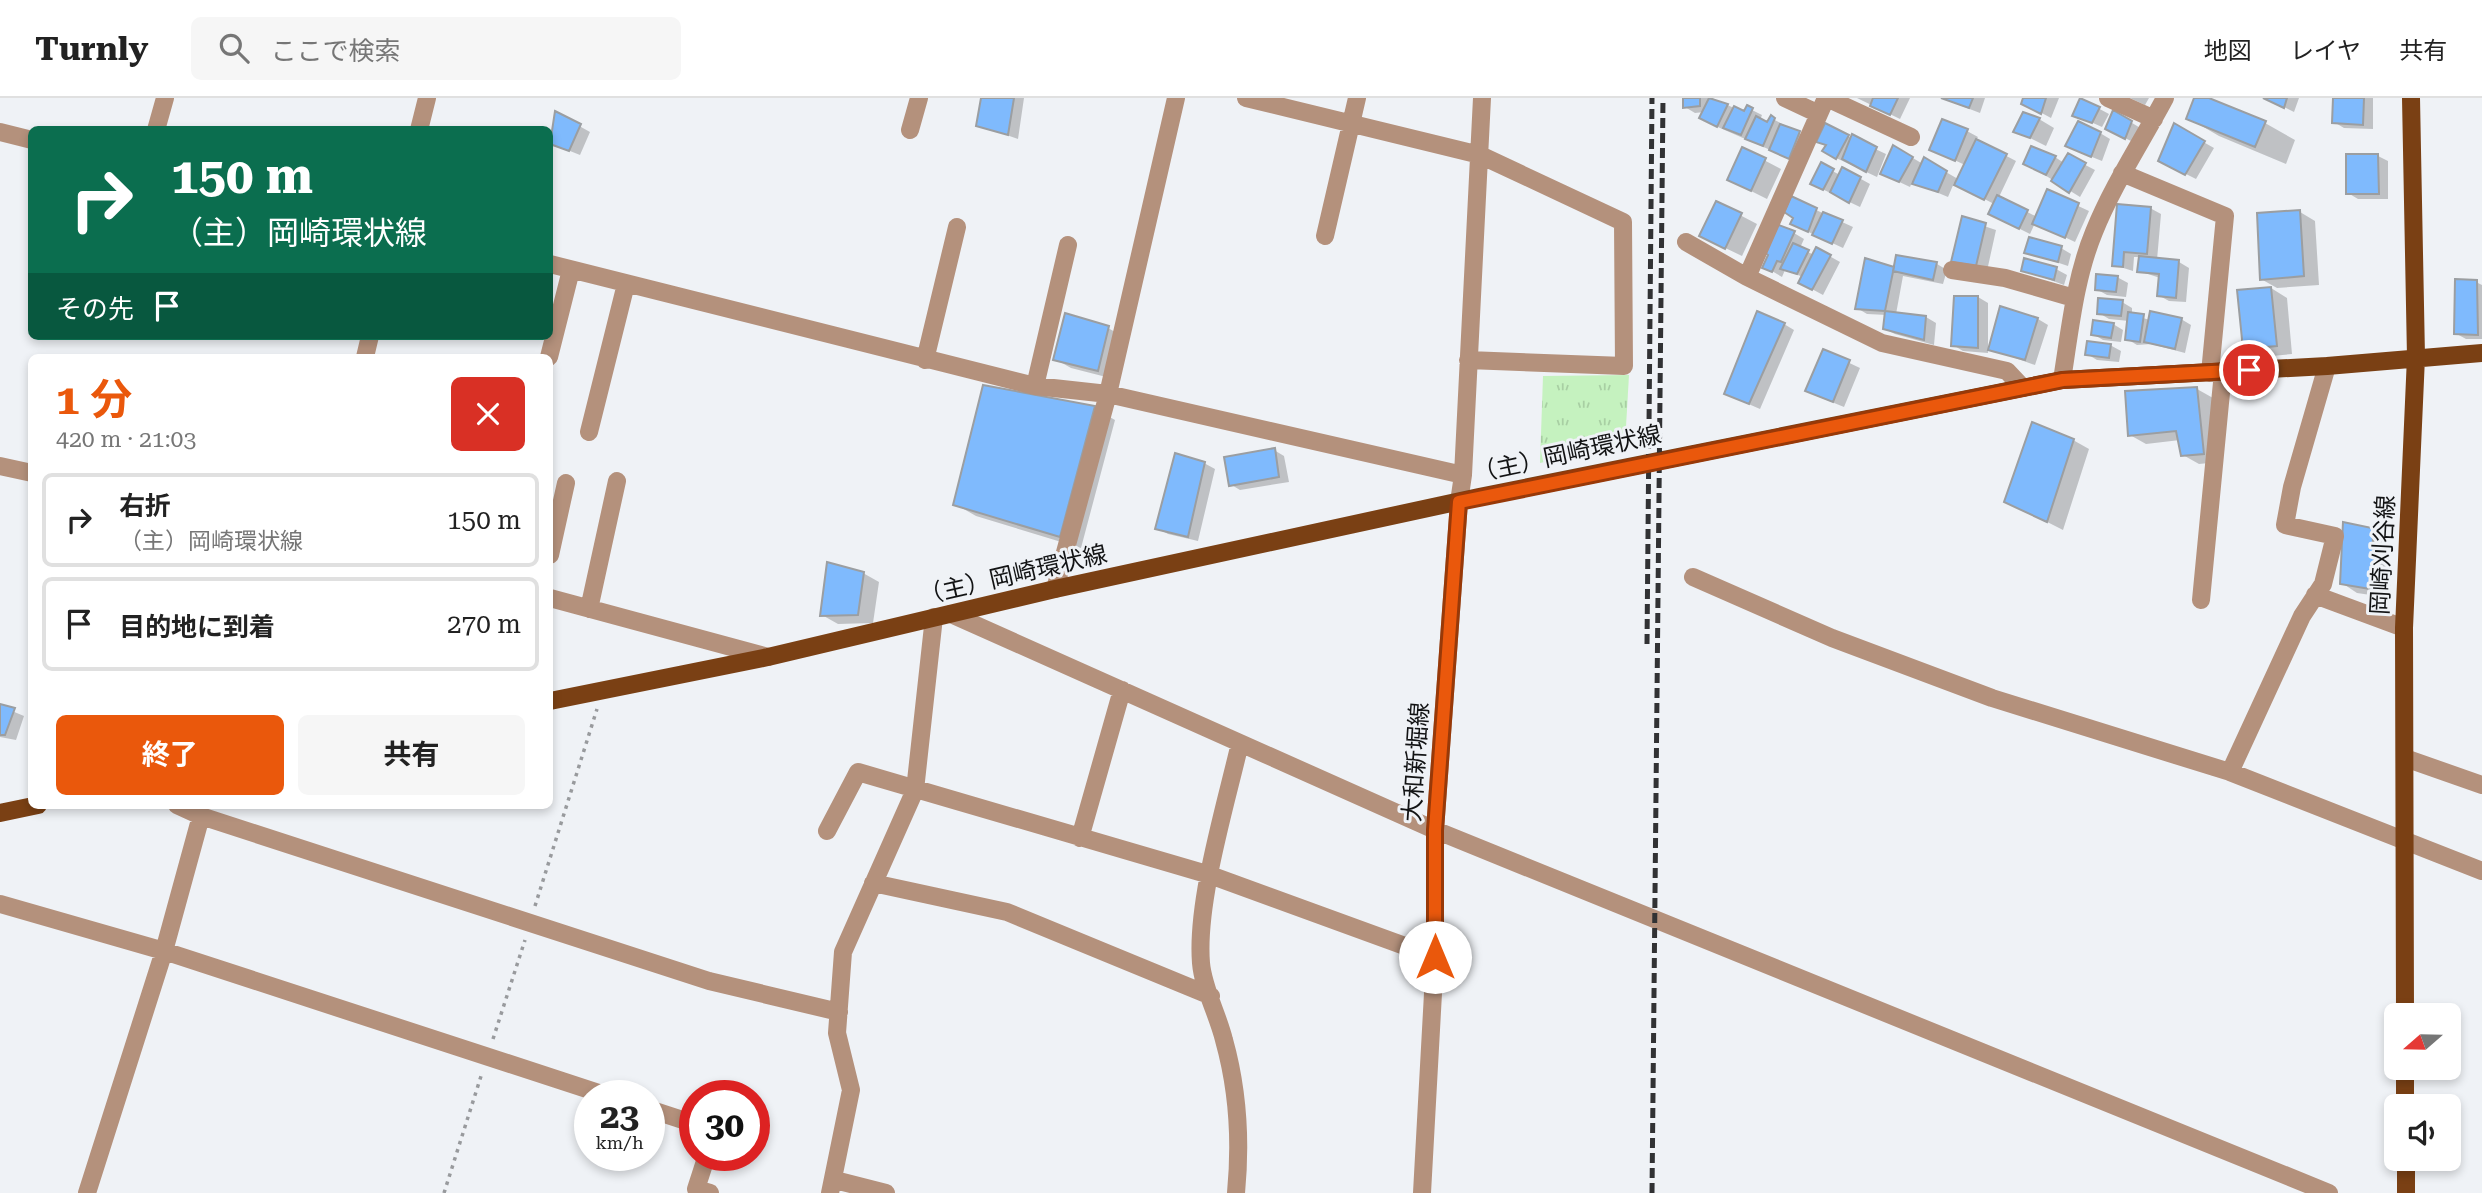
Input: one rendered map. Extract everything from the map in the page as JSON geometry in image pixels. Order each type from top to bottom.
[{"type":"main road","name":"岡崎刈谷線","points":[[2405,1003],[2404,628],[2416,357],[2411,98]]},
{"type":"main road","name":"（主）岡崎環状線","points":[[553,700],[768,657],[1055,589],[1459,502],[2063,380],[2327,366],[2482,353]]},
{"type":"main road","points":[[0,813],[28,807]]},
{"type":"main road","points":[[2406,1171],[2406,1193]]},
{"type":"street","points":[[157,126],[164,98]]},
{"type":"street","points":[[420,126],[427,98]]},
{"type":"street","points":[[911,130],[919,98]]},
{"type":"street","points":[[1055,589],[1108,394],[1176,98]]},
{"type":"street","points":[[1246,98],[1480,155],[1623,222],[1624,366],[1468,360]]},
{"type":"street","points":[[1325,236],[1357,98]]},
{"type":"street","name":"大和新堀線","points":[[1422,1193],[1435,957],[1435,830],[1463,475],[1482,98]]},
{"type":"street","points":[[1786,98],[1824,103],[1911,136]]},
{"type":"street","points":[[2108,98],[2154,119]]},
{"type":"street","points":[[2063,380],[2074,298],[2093,233],[2122,173],[2165,98]]},
{"type":"street","points":[[1746,277],[1824,103]]},
{"type":"street","points":[[0,132],[28,139]]},
{"type":"street","points":[[2122,173],[2225,216],[2201,600]]},
{"type":"street","points":[[925,360],[957,227]]},
{"type":"street","points":[[1686,242],[1746,277],[1882,343],[2007,370],[2023,388]]},
{"type":"street","points":[[1035,386],[1068,245]]},
{"type":"street","points":[[553,265],[1035,386],[1108,394],[1463,475]]},
{"type":"street","points":[[551,354],[571,270]]},
{"type":"street","points":[[1952,270],[2005,278],[2074,298]]},
{"type":"street","points":[[589,432],[626,284]]},
{"type":"street","points":[[2230,772],[2301,616],[2323,584],[2335,536],[2285,525],[2292,487],[2313,423],[2327,366]]},
{"type":"street","points":[[0,466],[28,472]]},
{"type":"street","points":[[589,609],[617,481]]},
{"type":"street","points":[[553,542],[566,483]]},
{"type":"street","points":[[1693,577],[1832,638],[1992,698],[2230,772],[2482,871]]},
{"type":"street","points":[[2315,595],[2404,628]]},
{"type":"street","points":[[553,599],[768,657]]},
{"type":"street","points":[[886,1193],[833,1186],[851,1090],[837,1033],[842,952],[915,790],[942,615],[1122,690],[1435,830],[2329,1193]]},
{"type":"street","points":[[1080,838],[1122,690]]},
{"type":"street","points":[[1236,1193],[1238,1129],[1234,1084],[1200,965],[1210,876],[1240,743]]},
{"type":"street","points":[[2405,758],[2482,785]]},
{"type":"street","points":[[827,831],[858,772],[1210,876],[1435,957]]},
{"type":"street","points":[[186,809],[709,981],[839,1012]]},
{"type":"street","points":[[87,1193],[164,951],[201,816]]},
{"type":"street","points":[[873,883],[1007,912],[1211,996]]},
{"type":"street","points":[[0,904],[164,951],[574,1085]]},
{"type":"street","points":[[702,1171],[696,1189],[710,1193]]},
{"type":"green space","points":[[1629,375],[1625,444],[1540,463],[1543,376]]},
{"type":"building","points":[[981,98],[1014,98],[1008,135],[976,126]]},
{"type":"building","points":[[1683,98],[1700,98],[1700,106],[1683,108]]},
{"type":"building","points":[[1709,98],[1728,104],[1717,127],[1699,118]]},
{"type":"building","points":[[1873,98],[1898,98],[1890,115],[1870,106]]},
{"type":"building","points":[[1941,98],[1973,98],[1969,108]]},
{"type":"building","points":[[2023,98],[2046,98],[2041,114],[2021,104]]},
{"type":"building","points":[[2080,98],[2100,107],[2092,123],[2072,116]]},
{"type":"building","points":[[2194,98],[2209,98],[2266,121],[2255,147],[2186,119]]},
{"type":"building","points":[[2263,98],[2287,98],[2284,108]]},
{"type":"building","points":[[2333,98],[2364,98],[2363,125],[2332,123]]},
{"type":"building","points":[[1747,105],[1753,108],[1741,135],[1723,128],[1734,106],[1744,111]]},
{"type":"building","points":[[2113,110],[2132,121],[2125,139],[2105,129]]},
{"type":"building","points":[[555,111],[581,124],[569,151],[553,145]]},
{"type":"building","points":[[2023,112],[2040,118],[2030,138],[2013,132]]},
{"type":"building","points":[[1771,115],[1775,118],[1763,146],[1745,139],[1756,116],[1767,122]]},
{"type":"building","points":[[1942,119],[1968,129],[1955,161],[1929,150]]},
{"type":"building","points":[[2078,121],[2101,132],[2091,157],[2065,146]]},
{"type":"building","points":[[1825,123],[1849,135],[1836,159],[1822,151],[1826,145],[1816,142]]},
{"type":"building","points":[[2174,123],[2205,141],[2185,175],[2158,161]]},
{"type":"building","points":[[1780,124],[1800,131],[1789,159],[1769,150]]},
{"type":"building","points":[[1852,134],[1877,147],[1866,172],[1842,159]]},
{"type":"building","points":[[1976,139],[2007,154],[1984,200],[1954,185]]},
{"type":"building","points":[[1893,145],[1913,157],[1899,182],[1880,174]]},
{"type":"building","points":[[2031,146],[2056,156],[2046,175],[2023,164]]},
{"type":"building","points":[[1742,147],[1766,158],[1751,191],[1727,180]]},
{"type":"building","points":[[2068,153],[2086,163],[2069,193],[2051,181]]},
{"type":"building","points":[[2346,154],[2378,154],[2379,194],[2346,194]]},
{"type":"building","points":[[1924,157],[1947,171],[1938,192],[1912,184]]},
{"type":"building","points":[[1821,162],[1834,169],[1823,190],[1810,184]]},
{"type":"building","points":[[1842,167],[1861,177],[1849,203],[1830,192]]},
{"type":"building","points":[[2047,189],[2079,203],[2065,238],[2032,224]]},
{"type":"building","points":[[1997,195],[2028,210],[2019,229],[1988,214]]},
{"type":"building","points":[[1791,196],[1817,208],[1808,232],[1790,224],[1793,218],[1784,212]]},
{"type":"building","points":[[1716,201],[1742,213],[1725,249],[1699,236]]},
{"type":"building","points":[[2117,204],[2151,207],[2147,254],[2124,252],[2123,267],[2112,266]]},
{"type":"building","points":[[2300,210],[2304,276],[2260,280],[2257,213]]},
{"type":"building","points":[[1823,212],[1843,220],[1832,244],[1812,235]]},
{"type":"building","points":[[1962,216],[1986,223],[1976,266],[1951,262]]},
{"type":"building","points":[[1776,224],[1795,231],[1781,262],[1777,261],[1772,272],[1762,268],[1768,255],[1764,252]]},
{"type":"building","points":[[2029,237],[2062,246],[2058,262],[2024,253]]},
{"type":"building","points":[[1793,243],[1809,250],[1797,274],[1780,269]]},
{"type":"building","points":[[1816,247],[1831,255],[1812,290],[1798,283]]},
{"type":"building","points":[[1896,255],[1937,262],[1933,280],[1893,271]]},
{"type":"building","points":[[2139,256],[2179,260],[2176,298],[2157,296],[2159,274],[2137,272]]},
{"type":"building","points":[[1865,258],[1894,267],[1885,311],[1855,309]]},
{"type":"building","points":[[2024,258],[2057,267],[2054,280],[2021,271]]},
{"type":"building","points":[[2096,274],[2118,276],[2116,292],[2095,290]]},
{"type":"building","points":[[2455,279],[2477,280],[2478,335],[2454,334]]},
{"type":"building","points":[[2271,287],[2277,346],[2243,349],[2237,290]]},
{"type":"building","points":[[1954,296],[1978,296],[1978,348],[1951,346]]},
{"type":"building","points":[[2098,298],[2123,300],[2121,316],[2097,314]]},
{"type":"building","points":[[2000,306],[2038,318],[2025,360],[1988,350]]},
{"type":"building","points":[[1757,311],[1785,323],[1749,404],[1724,394]]},
{"type":"building","points":[[1885,311],[1926,316],[1924,340],[1883,329]]},
{"type":"building","points":[[2150,311],[2182,318],[2175,349],[2144,342]]},
{"type":"building","points":[[2128,312],[2144,314],[2140,342],[2125,340]]},
{"type":"building","points":[[1065,313],[1109,326],[1098,371],[1053,360]]},
{"type":"building","points":[[2093,320],[2114,323],[2111,338],[2091,335]]},
{"type":"building","points":[[2087,341],[2111,344],[2109,358],[2085,355]]},
{"type":"building","points":[[1823,349],[1850,360],[1833,402],[1805,391]]},
{"type":"building","points":[[983,385],[1095,406],[1060,537],[953,505]]},
{"type":"building","points":[[2197,387],[2204,454],[2181,456],[2176,431],[2128,436],[2125,391]]},
{"type":"building","points":[[2032,422],[2074,439],[2047,522],[2004,502]]},
{"type":"building","points":[[1275,448],[1279,477],[1229,486],[1224,457]]},
{"type":"building","points":[[1175,453],[1205,462],[1188,537],[1155,529]]},
{"type":"building","points":[[2343,522],[2372,528],[2376,590],[2340,584]]},
{"type":"building","points":[[827,562],[864,572],[858,615],[820,616]]},
{"type":"building","points":[[0,704],[15,708],[5,735],[0,735]]},
{"type":"railway","points":[[1647,644],[1652,98]]},
{"type":"railway","points":[[1652,1193],[1663,98]]},
{"type":"route","points":[[1435,957],[1435,830],[1459,502],[2063,380],[2249,370]]}]
